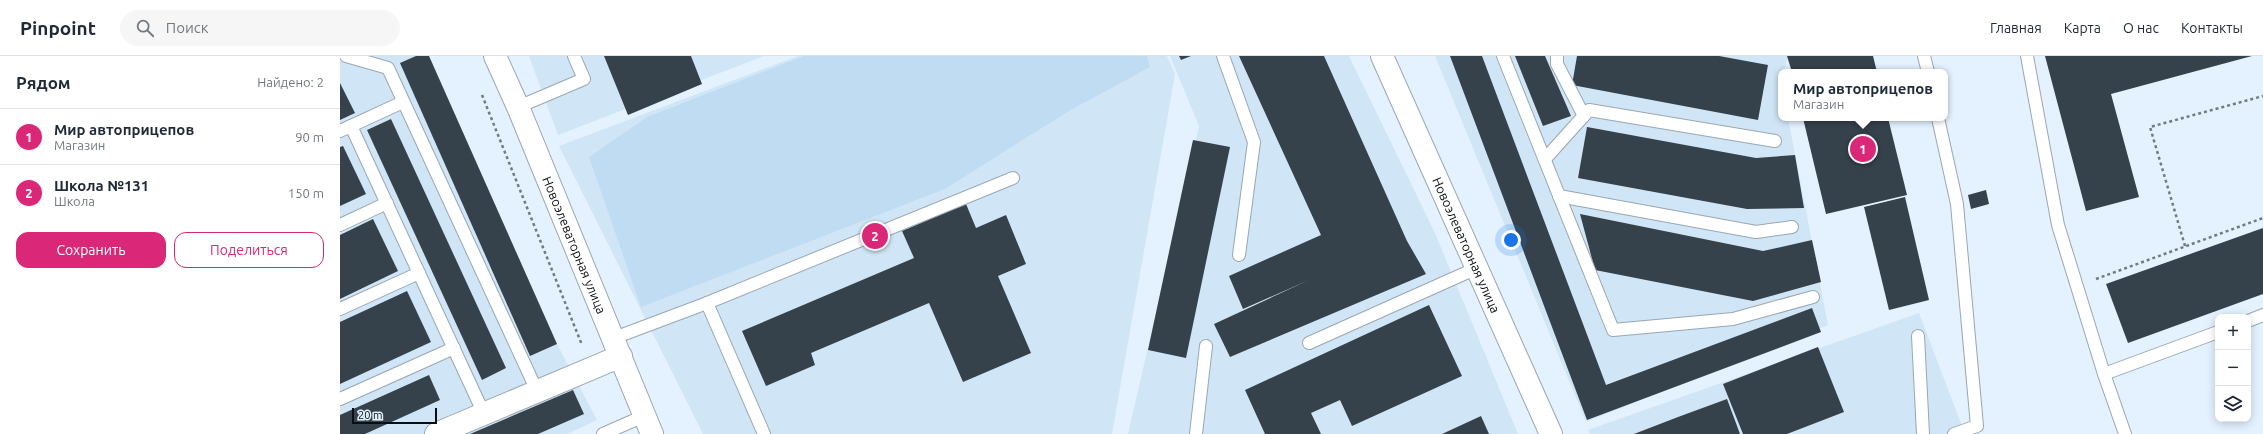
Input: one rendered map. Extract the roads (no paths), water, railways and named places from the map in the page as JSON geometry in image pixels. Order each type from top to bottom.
[{"type":"street","name":"Новоэлеваторная улица","points":[[495,56],[518,107],[648,425]]},
{"type":"street","name":"Новоэлеваторная улица","points":[[1382,56],[1551,434]]},
{"type":"street","points":[[436,434],[591,368],[617,347]]},
{"type":"lane","points":[[346,56],[388,68],[537,391]]},
{"type":"lane","points":[[518,107],[584,79],[574,56]]},
{"type":"lane","points":[[1223,56],[1254,142],[1239,255]]},
{"type":"lane","points":[[1503,56],[1613,330],[1733,319],[1813,297]]},
{"type":"lane","points":[[1557,56],[1557,64],[1584,116]]},
{"type":"lane","points":[[1924,56],[1927,69]]},
{"type":"lane","points":[[2026,56],[2058,224],[2104,374],[2125,434]]},
{"type":"lane","points":[[340,131],[403,102]]},
{"type":"lane","points":[[1545,159],[1589,110],[1775,141]]},
{"type":"lane","points":[[1939,121],[1957,204],[1977,426],[1954,434]]},
{"type":"lane","points":[[351,126],[484,414]]},
{"type":"lane","points":[[617,347],[707,303],[1013,178]]},
{"type":"lane","points":[[1559,196],[1756,232],[1792,228]]},
{"type":"lane","points":[[340,225],[387,203]]},
{"type":"lane","points":[[1309,343],[1477,268]]},
{"type":"lane","points":[[340,309],[419,273]]},
{"type":"lane","points":[[707,303],[764,434]]},
{"type":"lane","points":[[2251,320],[2263,315]]},
{"type":"lane","points":[[2104,374],[2215,333]]},
{"type":"lane","points":[[1918,336],[1923,434]]},
{"type":"lane","points":[[1196,434],[1206,346]]},
{"type":"lane","points":[[340,399],[454,348]]},
{"type":"lane","points":[[603,434],[648,425]]},
{"type":"place","name":"Мир автоприцепов","points":[[1863,149]]},
{"type":"place","name":"Школа №131","points":[[875,236]]}]
